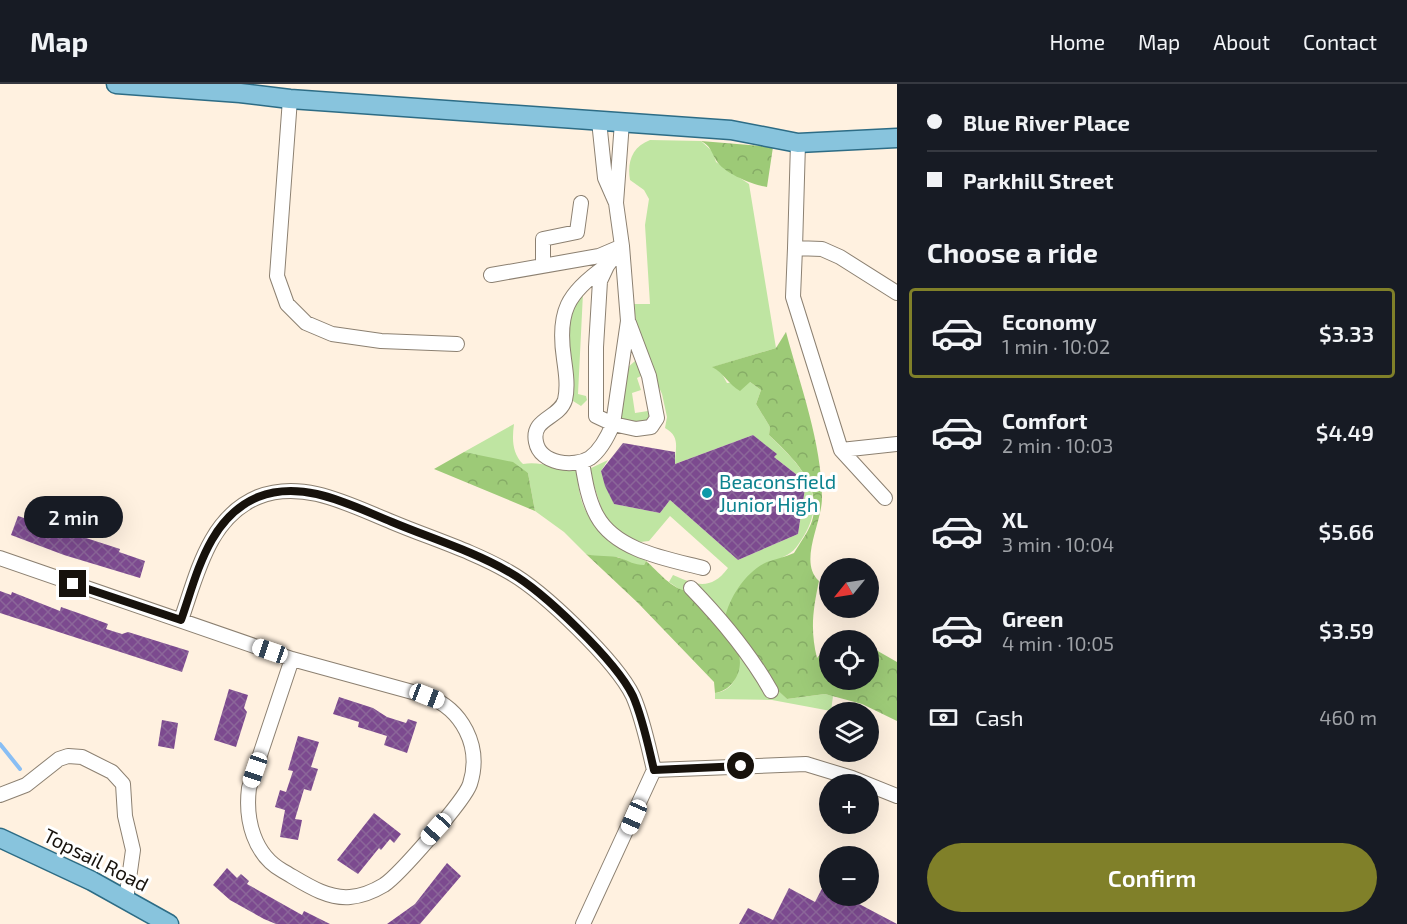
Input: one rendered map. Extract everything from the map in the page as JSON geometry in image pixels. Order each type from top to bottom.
[{"type":"main road","points":[[116,84],[290,99],[731,130],[798,143],[897,138]]},
{"type":"main road","name":"Topsail Road","points":[[0,838],[92,881],[169,924]]},
{"type":"street","points":[[290,99],[278,276],[287,304],[306,323],[332,334],[381,341],[457,344]]},
{"type":"street","points":[[599,121],[605,178],[616,203]]},
{"type":"street","points":[[607,266],[579,287],[568,302],[561,320],[567,387],[565,400],[561,410],[542,420],[536,431],[535,442],[540,453],[551,460],[582,462],[592,456],[603,444],[613,424],[628,321],[616,203],[622,122]]},
{"type":"street","points":[[798,143],[793,297],[841,450],[885,498]]},
{"type":"street","points":[[543,265],[543,239],[577,232],[581,203]]},
{"type":"street","points":[[491,275],[599,256],[622,246]]},
{"type":"street","points":[[622,246],[600,280],[596,416],[613,424],[636,429],[651,428],[657,418],[649,376],[628,321]]},
{"type":"street","points":[[795,248],[822,249],[840,257],[897,293]]},
{"type":"street","points":[[841,450],[897,444]]},
{"type":"street","points":[[582,462],[592,506],[598,519],[618,538],[653,554],[703,568]]},
{"type":"street","points":[[181,620],[205,550],[227,518],[258,497],[288,490],[330,496],[508,571],[545,596],[603,656],[632,694],[654,770],[583,924]]},
{"type":"street","points":[[0,558],[292,659],[443,702],[460,719],[467,730],[472,771],[469,786],[436,829],[386,884],[363,895],[333,897],[276,867],[261,852],[250,827],[247,803],[249,788],[292,659]]},
{"type":"street","points":[[691,588],[735,635],[754,661],[771,691]]},
{"type":"street","points":[[0,795],[26,785],[59,759],[68,756],[82,757],[112,772],[123,784],[125,816],[133,850],[133,868],[126,900]]},
{"type":"street","points":[[654,770],[806,764],[852,777],[897,796]]},
{"type":"green space","points":[[650,140],[701,141],[713,152],[716,162],[749,184],[776,348],[713,367],[721,372],[727,383],[750,382],[761,390],[756,404],[770,427],[769,435],[790,456],[807,479],[812,492],[814,505],[812,519],[798,545],[791,553],[783,557],[725,618],[688,591],[682,591],[669,582],[673,575],[696,583],[709,583],[728,568],[670,516],[649,541],[640,542],[617,531],[604,517],[589,469],[608,460],[601,471],[614,504],[660,513],[670,500],[738,560],[798,534],[806,482],[774,457],[776,455],[753,435],[675,464],[675,439],[665,428],[667,417],[662,394],[638,342],[634,304],[650,304],[645,225],[649,199],[644,190],[630,180],[629,167],[635,151]]},
{"type":"green space","points":[[701,141],[773,147],[767,187],[732,174],[720,165],[709,147]]},
{"type":"green space","points":[[583,293],[578,394],[586,396],[587,400],[581,406],[573,401],[566,330],[574,304]]},
{"type":"green space","points":[[786,332],[809,414],[821,477],[821,508],[811,553],[813,573],[819,581],[813,619],[817,658],[819,656],[819,690],[879,690],[879,652],[897,662],[897,721],[879,712],[879,702],[855,702],[825,694],[787,699],[773,686],[725,618],[730,602],[746,578],[759,566],[794,553],[812,521],[813,495],[809,484],[796,462],[769,435],[770,427],[756,404],[761,390],[750,382],[740,391],[712,367],[776,348]]},
{"type":"green space","points":[[635,361],[643,375],[637,378],[641,390],[632,393],[635,413],[648,411],[649,416],[646,422],[628,424],[620,418],[626,369]]},
{"type":"green space","points":[[514,424],[514,445],[519,460],[523,464],[577,469],[579,489],[589,516],[607,535],[646,561],[644,565],[634,565],[618,557],[600,558],[586,554],[564,532],[535,511],[528,473],[464,452]]},
{"type":"green space","points":[[464,452],[513,462],[528,473],[535,511],[434,469]]},
{"type":"green space","points":[[586,554],[616,557],[640,565],[644,565],[646,561],[671,584],[688,591],[737,650],[739,671],[732,683],[715,693],[714,682],[638,603]]},
{"type":"green space","points":[[737,650],[787,699],[825,694],[833,696],[832,702],[819,702],[819,709],[772,700],[715,699],[715,693],[728,688],[732,683],[738,665]]},
{"type":"building","name":"Beaconsfield Junior High","points":[[753,435],[777,454],[774,457],[806,482],[798,534],[738,560],[670,500],[660,513],[614,504],[605,486],[601,471],[623,443],[675,452],[675,464]]},
{"type":"building","points":[[18,516],[120,549],[119,552],[145,561],[140,578],[64,555],[11,535]]},
{"type":"building","points":[[0,591],[11,595],[12,592],[60,611],[61,607],[81,614],[108,624],[106,629],[122,634],[128,632],[189,651],[182,672],[0,613]]},
{"type":"building","points":[[229,689],[248,695],[244,708],[247,712],[236,747],[214,740]]},
{"type":"building","points":[[339,697],[373,708],[387,717],[406,723],[408,719],[417,722],[407,753],[384,745],[387,736],[358,727],[359,722],[333,714]]},
{"type":"building","points":[[162,720],[178,723],[174,749],[158,746]]},
{"type":"building","points":[[298,736],[319,742],[311,767],[318,769],[311,791],[304,789],[295,819],[302,820],[298,840],[280,837],[285,810],[275,807],[280,790],[286,792],[293,771],[288,770]]},
{"type":"building","points":[[374,813],[401,834],[394,843],[390,839],[381,850],[379,848],[358,874],[337,860]]},
{"type":"building","points":[[447,863],[461,876],[420,924],[387,924],[415,904]]},
{"type":"building","points":[[227,868],[237,878],[241,874],[249,881],[247,884],[302,915],[304,911],[330,924],[276,924],[264,919],[230,900],[213,885]]},
{"type":"building","points":[[789,888],[815,902],[819,894],[819,906],[863,906],[897,924],[739,924],[748,908],[773,920]]},
{"type":"waterway","points":[[0,744],[20,769]]},
{"type":"place","name":"Beaconsfield Junior High","points":[[707,493]]},
{"type":"route","points":[[73,584],[181,620],[205,550],[227,518],[258,497],[288,490],[330,496],[508,571],[545,596],[603,656],[632,694],[654,770],[741,766]]}]
